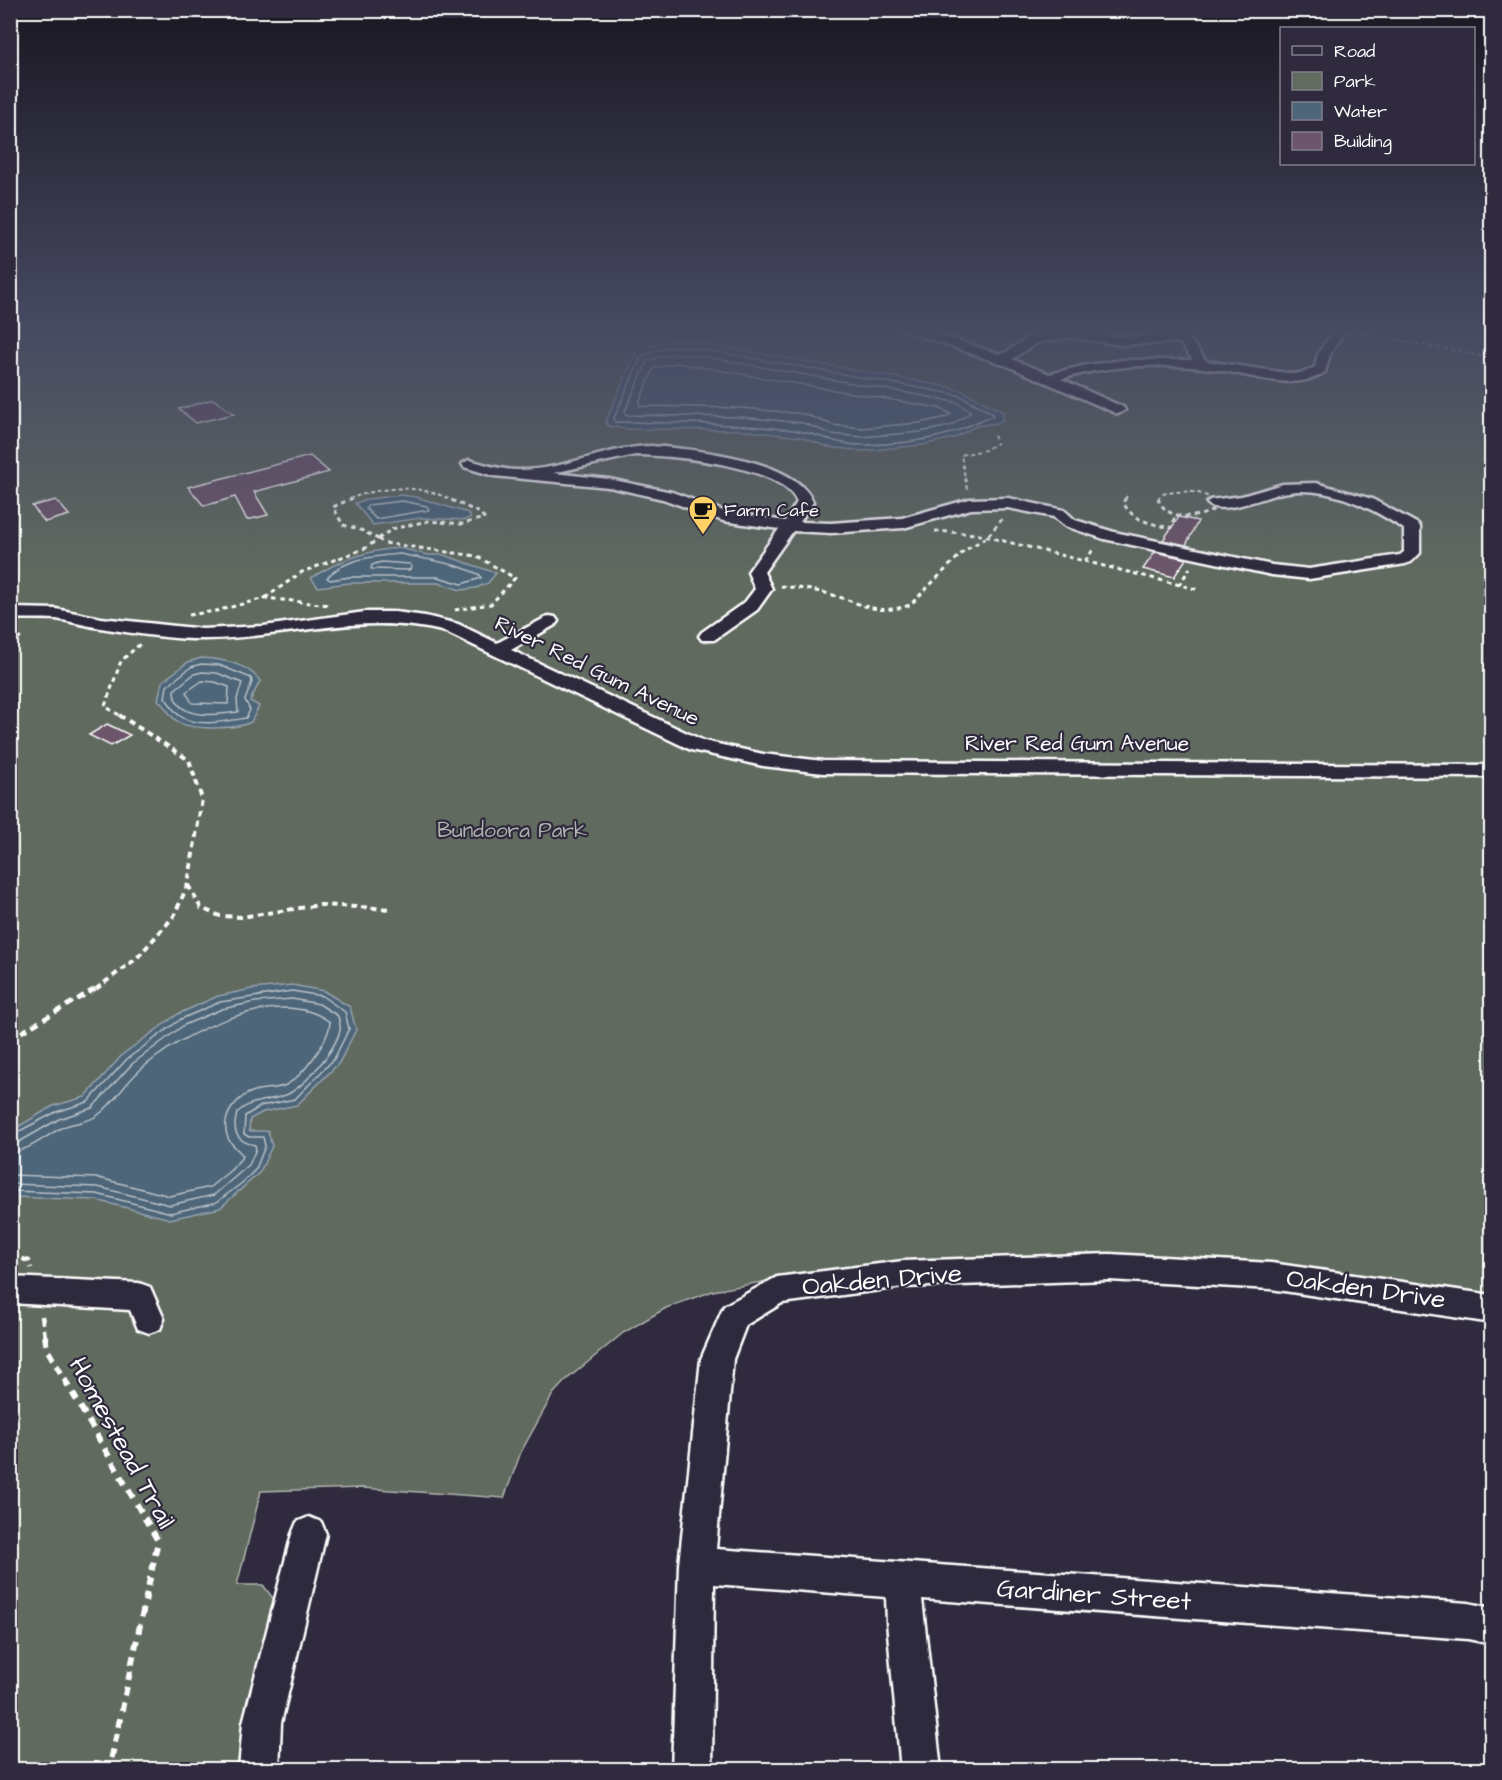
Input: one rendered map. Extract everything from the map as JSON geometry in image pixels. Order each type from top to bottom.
[{"type":"street","points":[[518,474],[569,466],[633,451],[689,455],[744,466],[778,477],[796,486],[805,502],[756,572],[764,589],[751,606],[708,636]]},
{"type":"street","points":[[469,464],[494,472],[609,483],[667,495],[723,516],[789,525],[831,528],[903,524],[970,504],[1016,504],[1059,513],[1070,523],[1110,536],[1272,570],[1309,574],[1405,559],[1412,553],[1412,527],[1388,511],[1368,502],[1336,493],[1296,487],[1242,500],[1215,503]]},
{"type":"street","name":"River Red Gum Avenue","points":[[10,613],[56,614],[155,630],[213,634],[264,631],[365,617],[395,617],[425,621],[452,628],[698,746],[763,760],[823,766],[1491,771]]},
{"type":"street","points":[[499,650],[549,621]]},
{"type":"street","name":"Oakden Drive","points":[[692,1770],[697,1565],[717,1359],[735,1316],[777,1290],[903,1274],[1109,1267],[1271,1276],[1491,1309]]},
{"type":"street","points":[[24,1290],[139,1297],[149,1319]]},
{"type":"street","points":[[259,1770],[262,1723],[309,1534]]},
{"type":"street","name":"Gardiner Street","points":[[697,1565],[1468,1621],[1491,1626]]},
{"type":"street","points":[[904,1581],[905,1622],[921,1770]]},
{"type":"path","points":[[970,504],[961,455],[985,450],[997,443],[993,433]]},
{"type":"path","points":[[10,1039],[95,990],[137,958],[174,916],[188,884],[202,798],[189,760],[105,706],[121,661],[173,617],[216,611],[265,598],[302,572],[366,548],[378,541],[392,529],[428,521],[462,524],[484,518],[480,513],[421,489],[398,488],[374,491],[333,507],[343,525],[359,528],[378,541],[476,556],[515,578],[491,604],[457,611],[446,608]]},
{"type":"path","points":[[1170,492],[1191,492],[1210,498],[1215,503],[1216,508],[1212,513],[1204,516],[1182,516],[1163,508],[1158,503],[1158,498],[1170,492]]},
{"type":"path","points":[[1127,496],[1123,502],[1128,511],[1144,521],[1171,528]]},
{"type":"path","points":[[761,583],[814,590],[848,600],[862,608],[892,611],[910,605],[964,551],[987,537],[1016,504]]},
{"type":"path","points":[[890,524],[908,529],[987,537],[1200,590]]},
{"type":"path","points":[[265,598],[334,605]]},
{"type":"path","points":[[10,644],[24,635]]},
{"type":"path","points":[[188,884],[196,905],[210,913],[238,918],[295,907],[350,904],[392,909]]},
{"type":"path","name":"Homestead Trail","points":[[10,1255],[29,1261],[24,1290],[47,1349],[158,1541],[109,1770]]},
{"type":"green space","name":"Bundoora Park","points":[[11,412],[1491,412],[1491,1296],[1400,1280],[1309,1269],[1115,1255],[939,1260],[783,1278],[713,1291],[666,1308],[623,1333],[565,1381],[553,1394],[521,1452],[504,1498],[362,1488],[261,1491],[237,1585],[263,1585],[275,1601],[236,1769],[11,1770]]},
{"type":"water","points":[[610,412],[1003,412],[1003,419],[998,423],[976,426],[954,438],[922,445],[863,451],[828,447],[801,437],[739,430],[628,429],[608,426],[606,421]]},
{"type":"water","points":[[401,495],[416,497],[468,513],[471,517],[465,520],[421,518],[373,525],[355,503]]},
{"type":"water","points":[[400,548],[428,555],[444,555],[496,573],[488,583],[476,588],[461,590],[438,583],[350,583],[318,587],[311,578],[354,557]]},
{"type":"water","points":[[201,658],[225,661],[249,670],[260,681],[250,701],[259,706],[251,722],[225,727],[202,728],[183,724],[175,719],[158,700],[162,682],[188,662]]},
{"type":"water","points":[[292,985],[324,991],[350,1007],[356,1030],[339,1063],[297,1105],[263,1112],[250,1119],[249,1131],[268,1131],[272,1146],[260,1172],[220,1208],[170,1219],[96,1200],[11,1197],[11,1131],[53,1106],[85,1097],[123,1054],[178,1014],[218,996],[252,989]]},
{"type":"building","points":[[183,412],[231,412],[234,414],[196,423]]},
{"type":"building","points":[[310,456],[329,472],[254,492],[268,515],[247,520],[235,497],[204,506],[188,487]]},
{"type":"building","points":[[56,500],[69,515],[45,522],[32,506]]},
{"type":"building","points":[[1179,517],[1198,521],[1186,545],[1163,540]]},
{"type":"building","points":[[1155,552],[1186,559],[1174,577],[1143,569]]},
{"type":"building","points":[[107,724],[130,735],[111,746],[89,735]]},
{"type":"place","name":"Farm Cafe","points":[[703,536]]}]
